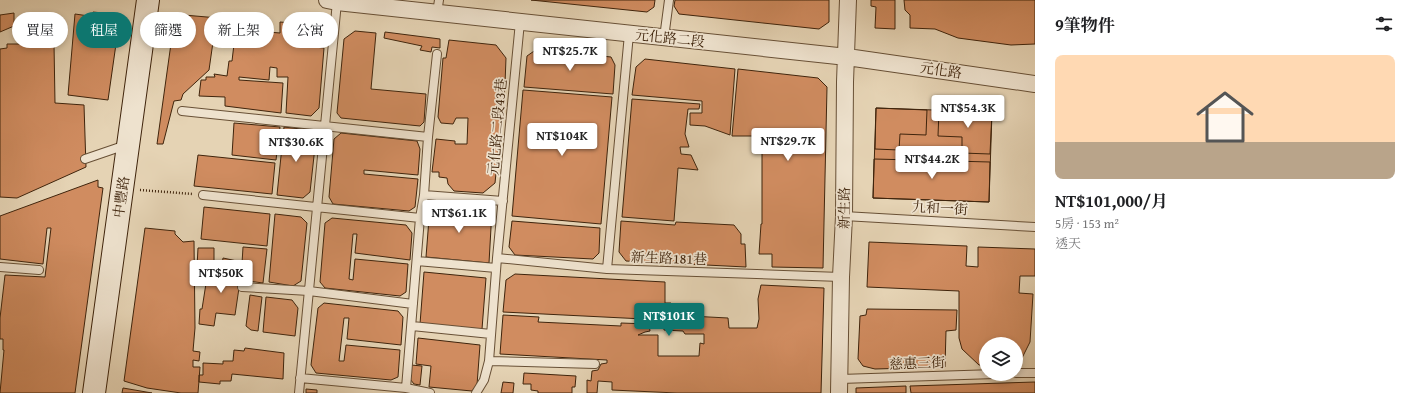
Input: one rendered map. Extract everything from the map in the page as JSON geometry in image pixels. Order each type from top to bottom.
[{"type":"main road","name":"中豐路","points":[[94,393],[148,0]]},
{"type":"street","name":"新生路","points":[[839,386],[848,0]]},
{"type":"street","name":"元化路二段","points":[[332,1],[438,6],[520,22],[847,57]]},
{"type":"street","name":"元化路","points":[[847,57],[1035,84]]},
{"type":"lane","points":[[664,38],[669,0]]},
{"type":"lane","points":[[299,393],[325,125],[332,1]]},
{"type":"lane","name":"元化路二段43巷","points":[[476,393],[484,380],[489,361],[496,268],[520,22]]},
{"type":"lane","points":[[607,269],[629,34]]},
{"type":"lane","points":[[406,388],[420,218],[424,195],[428,137],[437,54]]},
{"type":"lane","points":[[182,111],[428,137]]},
{"type":"lane","points":[[85,159],[128,144]]},
{"type":"lane","points":[[203,195],[420,218]]},
{"type":"lane","points":[[424,195],[503,201]]},
{"type":"lane","name":"九和一街","points":[[844,216],[1035,227]]},
{"type":"lane","name":"新生路181巷","points":[[497,258],[607,269],[841,277]]},
{"type":"lane","points":[[417,261],[496,268]]},
{"type":"lane","points":[[0,267],[39,270]]},
{"type":"lane","points":[[242,286],[309,291],[413,304]]},
{"type":"lane","points":[[412,326],[491,334]]},
{"type":"lane","points":[[489,361],[595,364]]},
{"type":"lane","points":[[1023,373],[1035,373]]},
{"type":"lane","name":"慈惠三街","points":[[839,386],[979,375]]},
{"type":"lane","points":[[300,378],[406,388],[430,393]]},
{"type":"path","points":[[122,188],[203,195]]},
{"type":"building","points":[[531,0],[655,0],[654,7],[647,12]]},
{"type":"building","points":[[675,0],[829,0],[829,22],[819,29],[679,14],[674,6]]},
{"type":"building","points":[[871,0],[895,0],[895,29],[875,28],[876,7],[871,6]]},
{"type":"building","points":[[904,0],[1035,0],[1035,44],[1011,45],[958,38],[935,29],[910,28],[910,15],[905,10]]},
{"type":"building","points":[[12,13],[12,27],[0,32],[0,15]]},
{"type":"building","points":[[75,14],[76,48],[115,48],[108,100],[68,95]]},
{"type":"building","points":[[196,16],[204,17],[204,48],[212,48],[209,70],[183,94],[181,100],[174,101],[163,144],[157,144],[170,48],[196,48]]},
{"type":"building","points":[[280,22],[282,22],[282,48],[324,48],[319,108],[311,116],[286,113],[288,77],[277,77],[277,68],[270,67],[269,80],[239,77],[239,80],[283,83],[281,113],[225,106],[225,97],[199,96],[201,80],[206,80],[206,77],[215,77],[214,74],[227,76],[229,61],[232,61],[234,48],[274,48],[274,32],[280,33]]},
{"type":"building","points":[[355,31],[376,33],[371,89],[426,94],[424,122],[420,126],[341,118],[337,113],[344,39]]},
{"type":"building","points":[[385,32],[440,39],[440,48],[432,47],[431,52],[420,50],[422,46],[384,38]]},
{"type":"building","points":[[449,40],[496,45],[506,58],[505,84],[495,183],[483,193],[454,191],[448,184],[447,178],[439,177],[439,172],[432,172],[436,139],[455,141],[455,144],[467,144],[468,118],[456,118],[453,124],[441,123],[438,117],[443,58],[446,58]]},
{"type":"building","points":[[7,44],[12,44],[12,48],[54,48],[55,103],[84,105],[86,167],[17,198],[0,197],[0,49],[7,48]]},
{"type":"building","points":[[537,49],[611,57],[615,65],[613,94],[524,87],[527,56]]},
{"type":"building","points":[[645,59],[735,69],[730,135],[705,126],[690,125],[690,113],[702,113],[702,101],[632,95],[636,67]]},
{"type":"building","points":[[738,69],[818,78],[827,87],[823,268],[772,267],[772,254],[759,254],[762,224],[762,138],[759,138],[760,133],[755,133],[755,136],[732,136]]},
{"type":"building","points":[[523,90],[612,97],[601,224],[512,216]]},
{"type":"building","points":[[632,99],[700,104],[699,109],[688,109],[685,134],[689,147],[680,147],[681,154],[691,155],[698,170],[678,168],[674,221],[622,217]]},
{"type":"building","points":[[876,108],[992,112],[989,202],[873,198]]},
{"type":"building","points":[[876,108],[927,110],[926,135],[900,134],[899,150],[875,149]]},
{"type":"building","points":[[939,110],[992,112],[990,154],[962,153],[962,137],[938,136]]},
{"type":"building","points":[[234,123],[280,127],[276,160],[232,155]]},
{"type":"building","points":[[284,127],[309,130],[316,138],[310,192],[303,198],[277,195]]},
{"type":"building","points":[[341,133],[417,141],[420,149],[418,175],[364,170],[364,174],[418,179],[415,207],[409,211],[333,204],[329,197],[334,139]]},
{"type":"building","points":[[198,155],[275,163],[272,194],[194,186]]},
{"type":"building","points":[[874,159],[990,162],[989,202],[873,198]]},
{"type":"building","points":[[98,180],[98,187],[103,188],[75,393],[0,393],[4,350],[3,339],[0,339],[0,318],[5,275],[45,277],[51,228],[47,228],[43,264],[0,259],[0,216]]},
{"type":"building","points":[[430,206],[492,210],[489,263],[426,257]]},
{"type":"building","points":[[204,207],[270,214],[267,246],[201,239]]},
{"type":"building","points":[[275,214],[301,217],[307,223],[301,281],[293,286],[269,282]]},
{"type":"building","points":[[332,218],[406,225],[412,233],[410,260],[355,253],[357,234],[353,234],[349,279],[353,280],[355,259],[408,264],[406,292],[400,296],[325,288],[320,282],[325,223]]},
{"type":"building","points":[[512,221],[600,228],[599,253],[593,259],[515,255],[509,247]]},
{"type":"building","points":[[621,221],[675,225],[676,222],[734,225],[741,234],[741,244],[745,244],[746,267],[626,261],[619,252]]},
{"type":"building","points":[[145,228],[175,231],[175,234],[183,242],[194,241],[195,328],[193,351],[200,352],[199,361],[193,360],[193,367],[200,367],[198,393],[181,393],[147,388],[124,381]]},
{"type":"building","points":[[869,242],[967,246],[966,266],[978,267],[978,247],[1035,249],[1035,276],[1020,276],[1019,293],[1033,294],[1030,342],[1023,356],[1023,337],[979,337],[979,365],[962,349],[959,338],[959,291],[867,287]]},
{"type":"building","points":[[243,247],[267,249],[263,283],[241,280]]},
{"type":"building","points":[[198,248],[214,248],[214,268],[197,267]]},
{"type":"building","points":[[223,258],[237,261],[236,272],[240,273],[235,315],[216,313],[214,326],[199,324],[200,309],[202,309],[207,277],[220,279]]},
{"type":"building","points":[[424,272],[486,278],[482,329],[420,324]]},
{"type":"building","points":[[515,274],[665,282],[665,303],[671,303],[671,315],[728,318],[729,328],[757,328],[759,319],[758,299],[761,285],[824,288],[821,393],[677,393],[612,390],[612,382],[598,381],[597,393],[587,393],[587,380],[591,381],[592,371],[598,370],[601,364],[607,363],[607,360],[500,354],[503,315],[539,317],[538,322],[621,326],[621,323],[649,324],[650,331],[638,335],[658,335],[658,356],[699,356],[700,343],[704,344],[704,334],[685,334],[683,331],[664,330],[664,320],[503,312],[506,280]]},
{"type":"building","points":[[250,295],[262,297],[258,331],[251,330],[246,326]]},
{"type":"building","points":[[266,297],[292,300],[298,308],[295,336],[263,332]]},
{"type":"building","points":[[324,303],[398,311],[403,317],[401,345],[347,339],[349,318],[344,318],[339,361],[344,361],[346,345],[400,350],[398,377],[391,380],[316,373],[311,365],[318,308]]},
{"type":"building","points":[[867,309],[957,310],[956,330],[946,331],[945,367],[875,369],[863,366],[858,359],[860,316],[866,315]]},
{"type":"building","points":[[418,338],[480,345],[477,385],[472,391],[429,387],[431,366],[416,364]]},
{"type":"building","points":[[245,348],[284,353],[283,379],[232,374],[231,381],[220,381],[220,384],[199,382],[199,375],[203,375],[203,363],[223,364],[223,361],[233,361],[234,350],[244,351]]},
{"type":"building","points":[[411,365],[422,366],[420,385],[414,384],[410,379]]},
{"type":"building","points":[[524,373],[576,376],[575,387],[572,387],[572,393],[538,393],[538,391],[531,390],[531,384],[523,384]]},
{"type":"building","points":[[503,382],[514,383],[513,393],[501,393]]},
{"type":"building","points":[[1035,382],[1035,393],[911,393],[910,386]]},
{"type":"building","points":[[906,386],[906,393],[856,393],[856,388]]},
{"type":"building","points":[[123,388],[152,393],[122,393]]},
{"type":"building","points":[[306,389],[317,390],[317,393],[306,393]]}]
